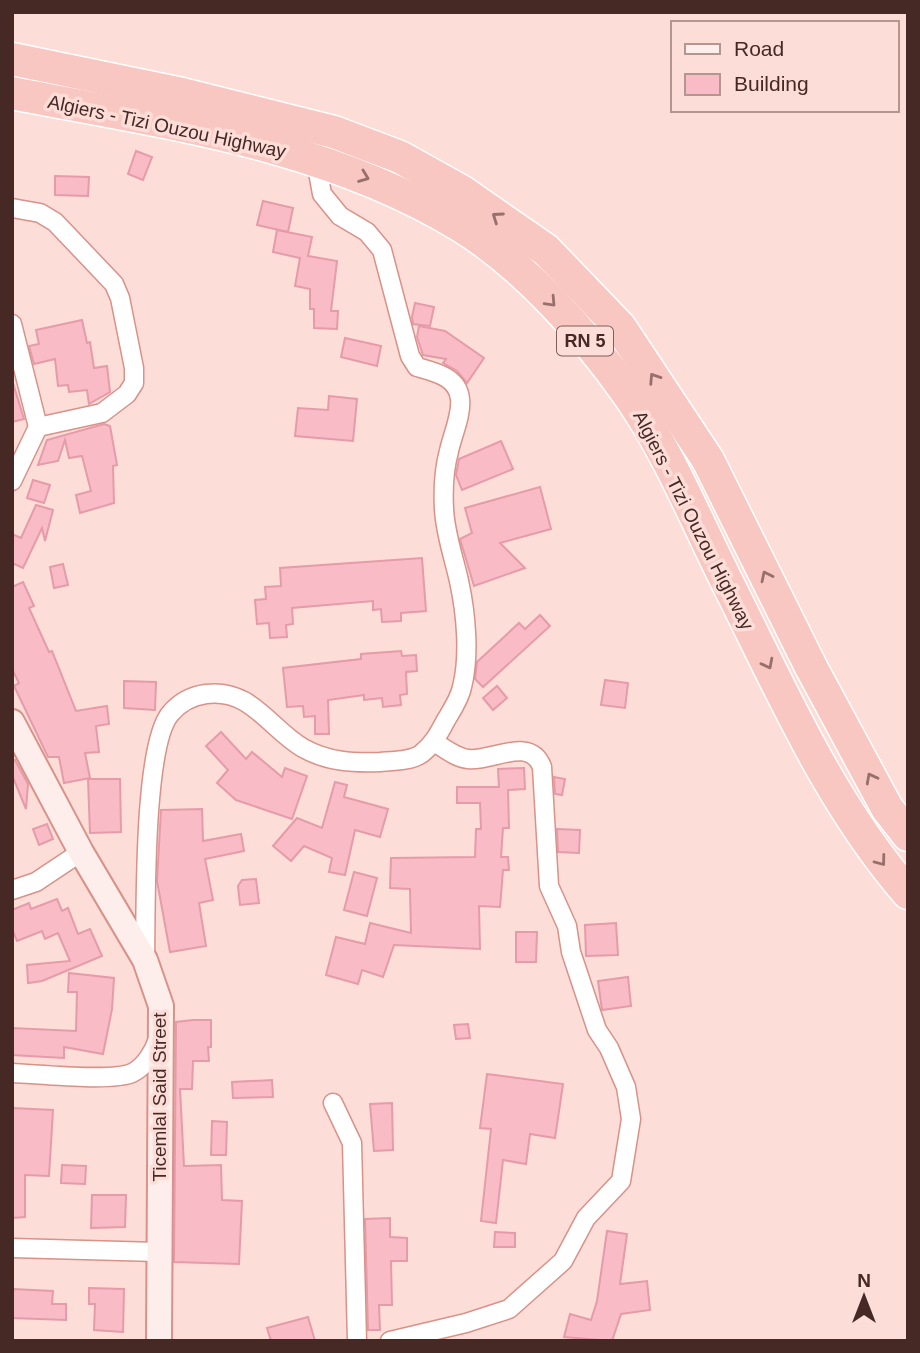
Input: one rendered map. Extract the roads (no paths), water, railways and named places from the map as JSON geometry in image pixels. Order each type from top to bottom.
[{"type":"highway","name":"Algiers - Tizi Ouzou Highway","points":[[12,59],[182,94],[334,132],[400,157],[461,191],[545,250],[620,327],[708,460],[811,667],[887,808],[908,835]]},
{"type":"highway","name":"Algiers - Tizi Ouzou Highway","points":[[12,93],[229,136],[364,177],[413,199],[464,228],[515,266],[551,301],[628,394],[671,470],[806,741],[856,826],[908,893]]},
{"type":"main road","name":"Ticemlal Said Street","points":[[12,722],[80,852],[145,960],[161,1006],[157,1252],[159,1341]]},
{"type":"street","points":[[145,960],[148,832],[158,736],[168,716],[183,702],[198,695],[218,692],[242,698],[259,709],[279,731],[304,748],[330,759],[357,763],[395,761],[419,756],[434,742],[462,689],[466,658],[460,585],[444,510],[448,455],[460,399],[454,384],[442,374],[417,367],[410,356],[382,250],[367,232],[340,216],[322,194],[316,161]]},
{"type":"street","points":[[12,208],[40,213],[55,222],[114,284],[120,298],[134,368],[134,383],[127,394],[102,413],[38,427]]},
{"type":"street","points":[[12,324],[38,427],[12,481]]},
{"type":"street","points":[[390,1341],[466,1324],[509,1308],[537,1287],[563,1261],[586,1219],[613,1193],[621,1181],[631,1119],[626,1087],[609,1048],[597,1030],[571,952],[567,926],[549,886],[542,767],[539,758],[525,750],[465,759],[434,742]]},
{"type":"street","points":[[12,890],[36,882],[80,852]]},
{"type":"street","points":[[12,1073],[116,1076],[133,1072],[153,1052],[161,1033]]},
{"type":"street","points":[[333,1104],[352,1143],[357,1341]]},
{"type":"street","points":[[12,1248],[157,1252]]}]
